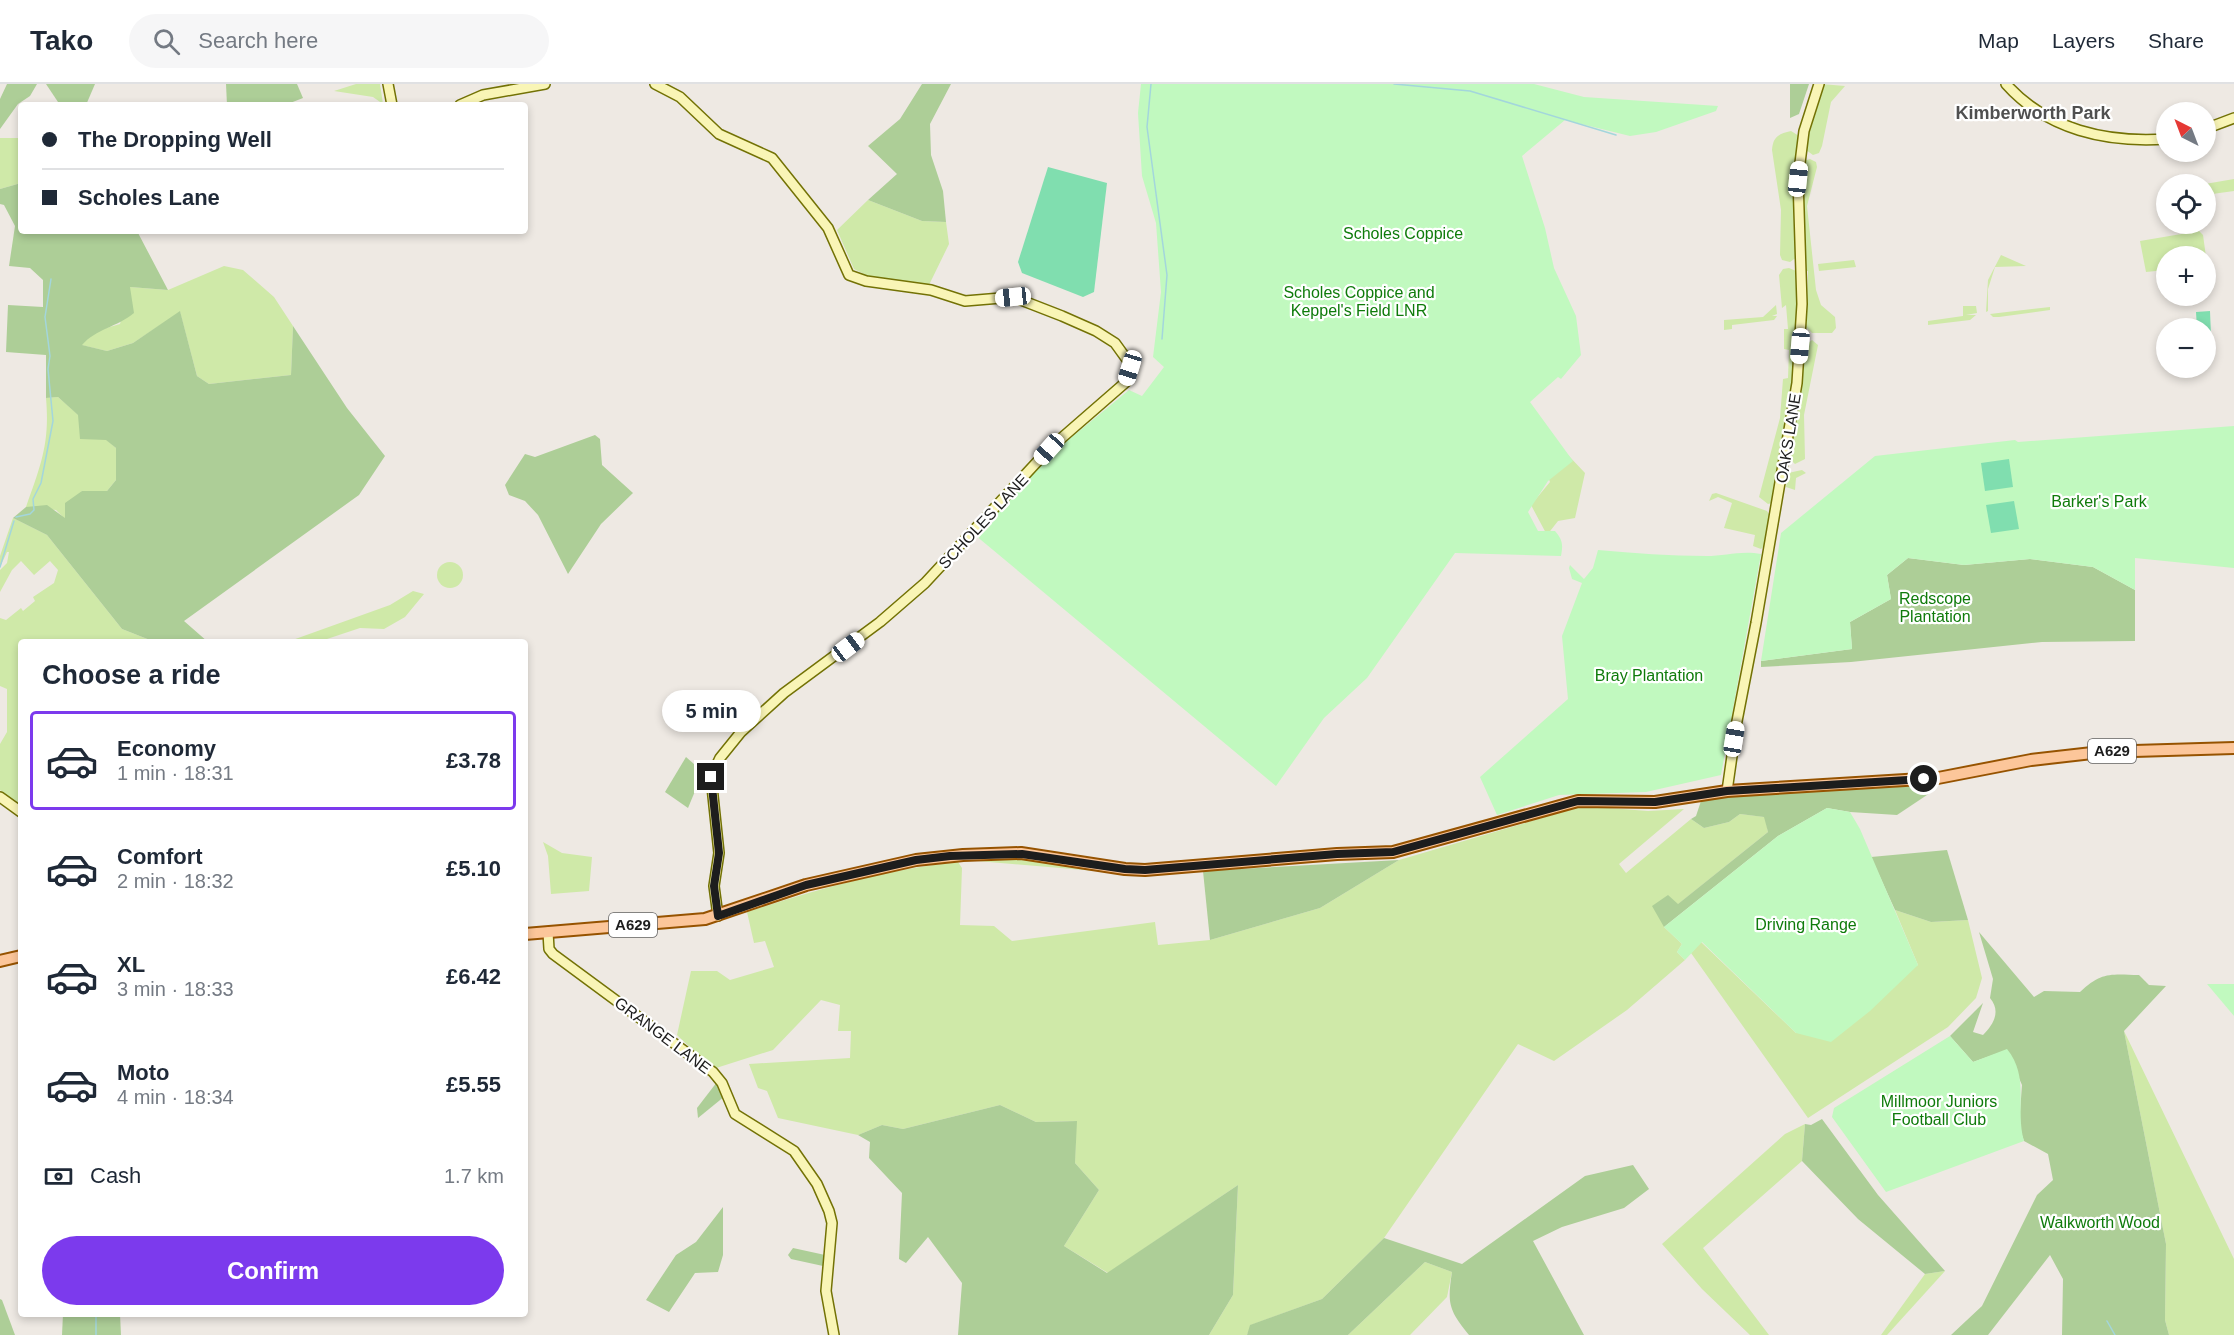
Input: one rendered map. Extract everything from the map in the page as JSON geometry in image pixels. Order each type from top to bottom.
[{"type":"main road","name":"A629","points":[[528,934],[718,916],[806,885],[936,857],[1022,854],[1145,870],[1337,854],[1393,852],[1578,801],[1655,802],[1727,791],[1938,778],[2031,760],[2101,752],[2234,748]]},
{"type":"main road","points":[[0,961],[18,957]]},
{"type":"street","points":[[388,84],[391,102]]},
{"type":"street","points":[[467,102],[483,95],[545,84]]},
{"type":"street","name":"SCHOLES LANE","points":[[655,84],[680,97],[718,134],[772,158],[828,228],[849,275],[866,281],[931,290],[965,301],[1013,297],[1109,338],[1127,358],[1130,368],[1126,382],[1049,449],[925,583],[880,622],[784,693],[741,732],[720,758],[711,777],[719,853],[714,886],[718,916]]},
{"type":"street","name":"OAKS LANE","points":[[1727,791],[1737,721],[1797,383],[1802,304],[1797,208],[1801,149],[1819,84]]},
{"type":"street","points":[[2006,84],[2023,100],[2053,120],[2076,130],[2101,137],[2136,141],[2156,140]]},
{"type":"street","points":[[2216,125],[2234,118]]},
{"type":"street","points":[[0,797],[18,810]]},
{"type":"street","name":"GRANGE LANE","points":[[548,932],[549,949],[553,954],[713,1072],[722,1083],[735,1114],[794,1151],[817,1184],[830,1211],[832,1223],[826,1291],[834,1335]]},
{"type":"green space","points":[[7,84],[37,84],[30,96],[18,102],[0,129],[0,99]]},
{"type":"green space","points":[[46,84],[95,84],[87,102],[58,102]]},
{"type":"green space","points":[[226,84],[297,84],[303,98],[293,102],[227,102]]},
{"type":"green space","points":[[356,84],[380,84],[383,102],[373,97],[334,91]]},
{"type":"green space","points":[[922,84],[951,84],[930,124],[931,155],[943,191],[946,222],[922,221],[868,200],[897,174],[868,146],[900,119]]},
{"type":"green space","name":"Scholes Coppice and Keppel's Field LNR","points":[[1141,84],[1534,84],[1584,97],[1718,106],[1716,111],[1656,132],[1630,136],[1565,120],[1522,156],[1545,228],[1554,268],[1576,316],[1581,355],[1561,379],[1558,377],[1530,402],[1573,461],[1548,481],[1528,512],[1538,531],[1555,531],[1558,534],[1562,543],[1561,556],[1455,553],[1367,678],[1324,718],[1276,786],[975,535],[1044,460],[1129,390],[1142,396],[1164,367],[1153,357],[1161,292],[1156,223],[1142,176],[1138,113]]},
{"type":"green space","points":[[1790,84],[1809,84],[1799,114],[1790,118]]},
{"type":"green space","points":[[1821,84],[1845,86],[1831,102],[1822,146],[1819,153],[1813,155],[1806,150],[1810,120]]},
{"type":"green space","points":[[1791,131],[1799,136],[1794,201],[1797,257],[1790,262],[1782,260],[1780,255],[1781,210],[1772,150],[1777,136]]},
{"type":"green space","points":[[0,138],[18,138],[18,184],[0,189]]},
{"type":"green space","points":[[1810,159],[1816,162],[1817,167],[1807,206],[1816,290],[1821,305],[1835,317],[1836,328],[1832,333],[1812,333],[1806,327],[1808,271],[1805,271],[1802,175],[1804,161]]},
{"type":"green space","points":[[1048,167],[1107,183],[1094,292],[1083,297],[1022,273],[1018,262]]},
{"type":"green space","points":[[2234,179],[2234,191],[2216,193],[2216,182]]},
{"type":"green space","points":[[18,184],[18,234],[139,234],[168,290],[130,287],[134,313],[94,335],[82,345],[107,351],[133,343],[180,311],[197,376],[209,384],[291,375],[293,326],[347,408],[385,456],[359,495],[184,621],[205,639],[147,639],[122,629],[47,535],[13,518],[26,507],[47,505],[65,518],[65,503],[82,491],[107,491],[116,480],[116,448],[106,440],[80,439],[78,415],[58,397],[46,398],[46,355],[6,352],[8,305],[43,307],[43,280],[30,268],[9,266],[15,226],[4,205],[0,204],[0,189]]},
{"type":"green space","points":[[868,200],[922,221],[946,222],[949,244],[929,285],[870,277],[854,269],[837,230]]},
{"type":"green space","points":[[2181,234],[2202,234],[2205,246],[2156,246],[2156,271],[2146,272],[2140,241]]},
{"type":"green space","points":[[2001,255],[2026,266],[1995,267],[1988,289],[1988,311],[1986,312],[1988,280]]},
{"type":"green space","points":[[1854,260],[1856,267],[1819,271],[1818,264]]},
{"type":"green space","points":[[224,266],[243,270],[274,297],[293,326],[291,375],[209,384],[197,376],[180,312],[133,343],[107,351],[81,345],[96,331],[120,324],[130,287],[168,290]]},
{"type":"green space","points":[[1789,268],[1796,271],[1799,288],[1793,375],[1772,503],[1768,504],[1759,497],[1780,418],[1783,379],[1788,378],[1789,350],[1784,349],[1784,329],[1788,329],[1786,305],[1782,308],[1779,275],[1783,269]]},
{"type":"green space","points":[[1776,305],[1777,314],[1772,316],[1777,316],[1774,320],[1732,325],[1732,329],[1724,330],[1724,320],[1763,317]]},
{"type":"green space","points":[[1963,306],[1976,306],[1977,313],[1966,315],[1976,315],[1970,320],[1928,325],[1928,321],[1963,316]]},
{"type":"green space","points":[[2050,307],[2050,310],[1999,317],[1993,317],[1990,314]]},
{"type":"green space","points":[[2210,311],[2210,318],[2196,318],[2196,312]]},
{"type":"green space","points":[[1812,340],[1818,345],[1804,415],[1805,459],[1795,464],[1788,457],[1805,351],[1807,344]]},
{"type":"green space","points":[[58,397],[116,448],[116,480],[107,491],[82,491],[65,519],[56,510],[26,507],[43,454],[47,428],[46,398]]},
{"type":"green space","name":"Barker's Park","points":[[2234,426],[2234,568],[2135,558],[2135,590],[2093,567],[2030,559],[1964,565],[1908,558],[1887,575],[1891,599],[1850,622],[1852,649],[1761,661],[1781,533],[1875,456],[2015,440],[2018,442]]},
{"type":"green space","points":[[595,435],[600,439],[602,465],[633,493],[601,524],[568,574],[538,515],[525,501],[509,495],[505,485],[525,454],[535,457]]},
{"type":"green space","points":[[1567,454],[1585,473],[1575,518],[1558,521],[1547,535],[1531,505],[1550,482],[1541,459]]},
{"type":"green space","points":[[2009,459],[2013,487],[1985,491],[1981,463]]},
{"type":"green space","points":[[1802,470],[1806,473],[1796,478],[1795,490],[1786,487],[1788,473]]},
{"type":"green space","points":[[1716,493],[1767,511],[1771,517],[1764,546],[1761,549],[1753,546],[1755,535],[1724,528],[1732,503],[1718,497],[1709,501],[1712,494]]},
{"type":"green space","points":[[2014,501],[2019,529],[1991,533],[1986,505]]},
{"type":"green space","points":[[13,518],[47,535],[122,629],[147,639],[18,639],[18,804],[0,790],[0,744],[7,732],[7,689],[0,686],[0,618],[6,620],[21,608],[23,611],[35,601],[33,597],[54,583],[58,570],[50,561],[34,575],[21,561],[12,570],[0,592],[0,570],[7,563],[9,552],[0,567],[0,556]]},
{"type":"green space","name":"Bray Plantation","points":[[1598,550],[1692,556],[1761,554],[1721,775],[1646,792],[1559,795],[1497,815],[1480,777],[1568,699],[1562,636],[1582,583],[1572,579],[1569,568],[1570,565],[1584,579],[1593,568]]},
{"type":"green space","name":"Redscope Plantation","points":[[1908,558],[1964,565],[2030,559],[2093,567],[2135,590],[2135,641],[2042,642],[1851,662],[1761,667],[1761,661],[1852,649],[1850,622],[1891,599],[1887,575]]},
{"type":"green space","points":[[450,562],[459,566],[463,575],[459,584],[450,588],[441,584],[437,575],[441,566]]},
{"type":"green space","points":[[413,591],[424,594],[405,617],[384,629],[360,628],[327,639],[295,639],[390,605]]},
{"type":"green space","points":[[686,757],[703,772],[688,808],[665,792]]},
{"type":"green space","points":[[1933,785],[1933,791],[1897,815],[1827,808],[1778,836],[1664,927],[1652,906],[1668,895],[1678,904],[1768,832],[1764,817],[1740,814],[1729,822],[1704,828],[1691,819],[1696,816],[1702,798]]},
{"type":"green space","points":[[1583,806],[1648,811],[1684,809],[1619,864],[1626,873],[1691,819],[1704,828],[1729,822],[1740,814],[1765,817],[1768,832],[1677,905],[1664,927],[1682,944],[1677,952],[1685,960],[1627,1010],[1554,1061],[1518,1044],[1384,1238],[1322,1299],[1251,1325],[1247,1335],[1209,1335],[1233,1295],[1238,1185],[1108,1273],[1064,1246],[1099,1190],[1075,1163],[1076,1121],[1036,1122],[1000,1105],[903,1129],[882,1125],[858,1135],[778,1118],[767,1091],[758,1088],[749,1064],[850,1058],[851,1031],[838,1031],[840,1005],[821,1000],[773,1050],[713,1069],[677,1035],[691,971],[717,971],[730,980],[774,967],[765,941],[754,943],[747,912],[851,881],[958,862],[962,868],[960,925],[994,926],[1012,941],[1155,922],[1158,945],[1210,940],[1320,908],[1399,860]]},
{"type":"green space","name":"Driving Range","points":[[1827,808],[1850,812],[1860,829],[1918,965],[1870,1011],[1831,1042],[1796,1033],[1702,942],[1685,960],[1677,952],[1682,944],[1664,927],[1778,836]]},
{"type":"green space","points":[[543,842],[562,853],[592,857],[589,891],[551,894],[548,856]]},
{"type":"green space","points":[[1947,850],[1968,920],[1931,922],[1895,910],[1871,857]]},
{"type":"green space","points":[[1004,855],[1131,874],[966,860]]},
{"type":"green space","points":[[1399,860],[1320,908],[1210,940],[1203,871]]},
{"type":"green space","points":[[1895,910],[1931,922],[1968,920],[1982,978],[1976,998],[1948,1027],[1808,1118],[1691,953],[1701,942],[1796,1033],[1918,965]]},
{"type":"green space","name":"Walkworth Wood","points":[[1979,932],[2034,997],[2044,991],[2080,992],[2094,981],[2113,975],[2139,975],[2149,985],[2166,986],[2124,1031],[2166,1244],[2165,1320],[2169,1335],[2062,1335],[2063,1279],[2050,1255],[1988,1335],[1951,1335],[1982,1306],[2037,1195],[2053,1180],[2048,1154],[2024,1141],[2019,1126],[2022,1085],[2007,1050],[1973,1062],[1950,1036],[1983,1003],[1973,1032],[1983,1035],[1995,1017],[1995,1008],[1990,998],[1993,979]]},
{"type":"green space","points":[[2207,984],[2234,984],[2234,1016]]},
{"type":"green space","points":[[2124,1031],[2234,1259],[2234,1335],[2169,1335],[2165,1320],[2166,1244]]},
{"type":"green space","name":"Millmoor Juniors Football Club","points":[[1950,1036],[1973,1062],[2007,1049],[2018,1071],[2024,1141],[1886,1192],[1832,1117],[1834,1108]]},
{"type":"green space","points":[[717,1082],[725,1096],[698,1118],[697,1108]]},
{"type":"green space","points":[[1000,1105],[1036,1122],[1077,1121],[1075,1163],[1099,1190],[1064,1246],[1107,1273],[1238,1185],[1233,1295],[1209,1335],[958,1335],[962,1283],[928,1237],[906,1263],[899,1259],[902,1193],[869,1158],[870,1142],[858,1135],[882,1125],[903,1129]]},
{"type":"green space","points":[[1822,1119],[1878,1195],[1945,1271],[1925,1274],[1858,1219],[1802,1161],[1805,1124],[1811,1125]]},
{"type":"green space","points":[[1805,1124],[1802,1161],[1703,1248],[1769,1335],[1750,1335],[1702,1289],[1662,1244],[1785,1134]]},
{"type":"green space","points":[[1633,1165],[1649,1189],[1624,1208],[1562,1227],[1533,1241],[1584,1335],[1469,1335],[1451,1306],[1452,1272],[1425,1262],[1348,1335],[1247,1335],[1250,1325],[1322,1299],[1384,1238],[1462,1264],[1585,1176]]},
{"type":"green space","points":[[723,1207],[723,1255],[718,1272],[695,1273],[669,1312],[646,1300],[676,1255],[696,1242]]},
{"type":"green space","points":[[793,1248],[825,1255],[823,1266],[791,1259],[788,1255]]},
{"type":"green space","points":[[1425,1262],[1452,1272],[1447,1297],[1410,1335],[1348,1335]]},
{"type":"green space","points":[[1945,1271],[1887,1335],[1881,1335],[1925,1274]]},
{"type":"green space","points":[[0,1299],[2,1300],[15,1335],[0,1335]]},
{"type":"green space","points":[[63,1317],[120,1317],[121,1335],[62,1335]]},
{"type":"waterway","points":[[1151,84],[1147,127],[1167,275],[1162,339]]},
{"type":"waterway","points":[[1394,84],[1470,91],[1616,135]]},
{"type":"waterway","points":[[16,517],[30,514],[34,510],[33,499],[41,483],[53,421],[48,369],[50,356],[45,317],[51,279]]},
{"type":"waterway","points":[[0,567],[14,521]]},
{"type":"waterway","points":[[96,1317],[96,1335]]},
{"type":"waterway","points":[[2107,1321],[2115,1335]]},
{"type":"district","name":"Kimberworth Park","points":[[2033,113]]},
{"type":"route","points":[[711,777],[719,853],[714,886],[718,916],[806,885],[936,857],[981,853],[1022,854],[1145,870],[1222,862],[1393,852],[1578,801],[1655,802],[1727,791],[1924,779]]},
{"type":"park label","name":"Scholes Coppice","points":[[1403,233]]}]
